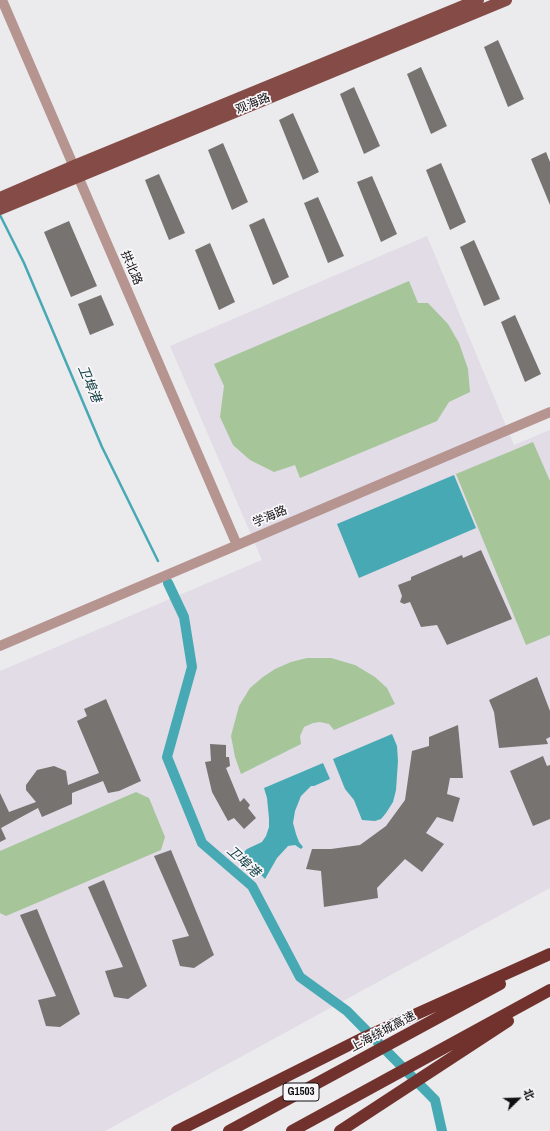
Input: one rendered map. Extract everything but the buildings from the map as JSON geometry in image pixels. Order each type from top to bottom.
[{"type":"highway","points":[[177,1131],[361,1039],[550,954]]},
{"type":"highway","name":"上海绕城高速","points":[[229,1131],[550,957]]},
{"type":"highway","name":"G1503","points":[[292,1131],[550,990]]},
{"type":"highway","points":[[340,1131],[550,994]]},
{"type":"main road","name":"观海路","points":[[0,205],[76,171],[478,0]]},
{"type":"main road","name":"观海路","points":[[76,171],[506,0]]},
{"type":"street","name":"拱北路","points":[[2,0],[237,545]]},
{"type":"street","name":"学海路","points":[[0,646],[550,412]]},
{"type":"shaded area","points":[[427,236],[514,445],[550,430],[550,888],[105,1131],[0,1131],[0,671],[262,560],[170,346]]},
{"type":"green space","points":[[409,281],[418,303],[428,303],[448,324],[459,343],[468,369],[470,392],[449,402],[437,421],[300,478],[295,465],[274,472],[250,460],[233,445],[220,417],[224,386],[214,364]]},
{"type":"green space","points":[[533,442],[550,481],[550,635],[526,645],[456,474]]},
{"type":"green space","points":[[307,658],[331,658],[355,665],[375,677],[387,688],[395,704],[334,730],[329,724],[320,722],[304,727],[300,736],[301,744],[241,774],[235,757],[231,736],[239,706],[250,688],[263,677],[275,669],[291,662]]},
{"type":"green space","points":[[136,792],[149,798],[165,837],[161,850],[6,916],[0,913],[0,851]]},
{"type":"water","points":[[454,475],[476,528],[359,578],[337,524]]},
{"type":"water","points":[[392,734],[397,746],[398,761],[396,790],[393,802],[381,819],[375,821],[362,820],[354,800],[345,789],[333,759]]},
{"type":"water","points":[[323,763],[330,779],[311,786],[301,796],[295,811],[293,823],[299,842],[303,847],[301,849],[295,845],[288,846],[277,858],[265,879],[241,855],[247,849],[262,842],[266,836],[269,827],[269,818],[267,798],[264,788]]},
{"type":"waterway","name":"卫埠港","points":[[0,215],[24,263],[102,447],[158,561]]},
{"type":"waterway","name":"卫埠港","points":[[168,583],[184,617],[192,667],[167,757],[202,843],[252,886],[300,977],[347,1011],[435,1100],[442,1131]]}]
